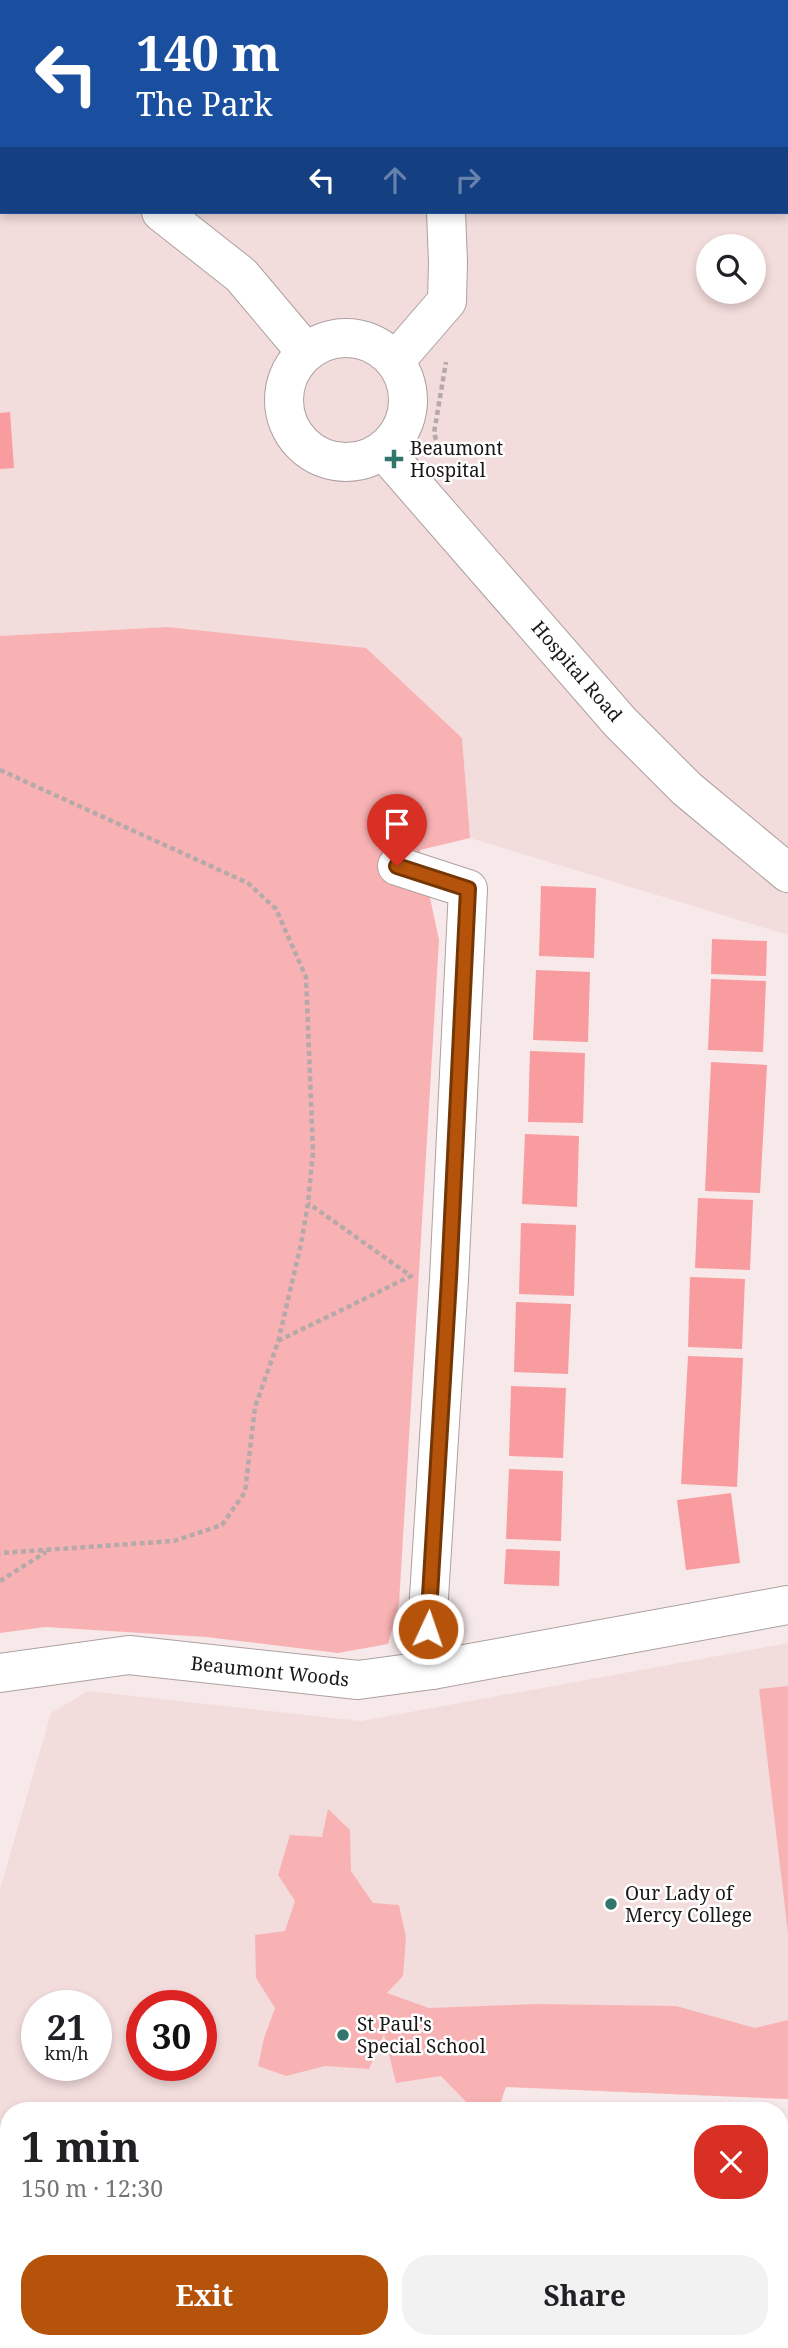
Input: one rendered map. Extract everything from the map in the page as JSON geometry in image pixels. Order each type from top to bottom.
[{"type":"street","points":[[165,214],[242,275],[305,351]]},
{"type":"street","points":[[396,360],[447,301],[446,214]]},
{"type":"street","points":[[338,337],[363,339],[384,349],[396,360],[409,391],[408,415],[397,438],[384,451],[355,463],[330,461],[309,450],[293,433],[284,409],[285,384],[305,351],[319,342],[338,337]]},
{"type":"street","name":"Hospital Road","points":[[384,451],[620,722],[687,789],[788,872]]},
{"type":"street","points":[[397,866],[468,889],[449,1292],[428,1629],[432,1670]]},
{"type":"street","name":"Beaumont Woods","points":[[0,1673],[129,1655],[358,1680],[432,1670],[788,1605]]},
{"type":"path","points":[[433,317],[456,336],[443,370],[434,433],[443,464]]},
{"type":"path","points":[[0,770],[248,883],[276,909],[306,978],[313,1152],[308,1203],[278,1342],[255,1407],[245,1492],[222,1525],[174,1541],[0,1553]]},
{"type":"path","points":[[278,1342],[411,1276],[308,1203]]},
{"type":"path","points":[[0,1581],[47,1551]]},
{"type":"shaded area","name":"Beaumont Hospital","points":[[0,214],[788,214],[788,935],[470,838],[462,738],[167,627],[0,636]]},
{"type":"shaded area","points":[[167,627],[366,648],[462,738],[470,838],[420,850],[439,940],[399,1604],[388,1644],[338,1653],[206,1637],[45,1627],[0,1633],[0,636]]},
{"type":"shaded area","points":[[788,1643],[788,2099],[505,2087],[463,2102],[0,2102],[0,1889],[51,1713],[88,1691],[361,1721]]},
{"type":"shaded area","points":[[788,1686],[788,1933],[759,1689]]},
{"type":"shaded area","points":[[328,1809],[350,1830],[351,1871],[373,1903],[399,1905],[406,1937],[403,1976],[387,1993],[429,2008],[537,2004],[676,2006],[755,2028],[788,2020],[788,2099],[506,2087],[501,2102],[466,2102],[441,2076],[396,2083],[384,2034],[369,2069],[325,2066],[286,2076],[258,2066],[264,2038],[275,2008],[256,1978],[255,1935],[285,1931],[295,1901],[278,1875],[290,1835],[322,1837]]},
{"type":"building","points":[[10,412],[14,468],[0,469],[0,413]]},
{"type":"building","points":[[541,886],[596,888],[594,958],[539,956]]},
{"type":"building","points":[[712,939],[767,941],[766,976],[711,974]]},
{"type":"building","points":[[536,970],[590,972],[588,1042],[533,1040]]},
{"type":"building","points":[[711,979],[766,981],[763,1052],[708,1050]]},
{"type":"building","points":[[530,1051],[585,1053],[583,1123],[528,1122]]},
{"type":"building","points":[[711,1062],[767,1065],[760,1193],[705,1191]]},
{"type":"building","points":[[525,1134],[579,1136],[577,1207],[522,1204]]},
{"type":"building","points":[[698,1198],[753,1200],[750,1270],[695,1268]]},
{"type":"building","points":[[521,1223],[576,1225],[574,1296],[519,1294]]},
{"type":"building","points":[[690,1277],[745,1279],[742,1349],[688,1347]]},
{"type":"building","points":[[516,1302],[571,1304],[568,1374],[514,1372]]},
{"type":"building","points":[[688,1356],[743,1358],[737,1487],[681,1484]]},
{"type":"building","points":[[511,1386],[566,1388],[563,1458],[509,1456]]},
{"type":"building","points":[[509,1469],[563,1471],[561,1541],[506,1539]]},
{"type":"building","points":[[731,1493],[740,1563],[686,1570],[677,1500]]},
{"type":"building","points":[[506,1549],[560,1551],[559,1586],[504,1584]]},
{"type":"place","name":"Beaumont Hospital","points":[[394,459]]},
{"type":"place","name":"Our Lady of Mercy College","points":[[611,1904]]},
{"type":"place","name":"St Paul's Special School","points":[[343,2035]]},
{"type":"route","points":[[397,866],[468,889],[428,1629]]}]
